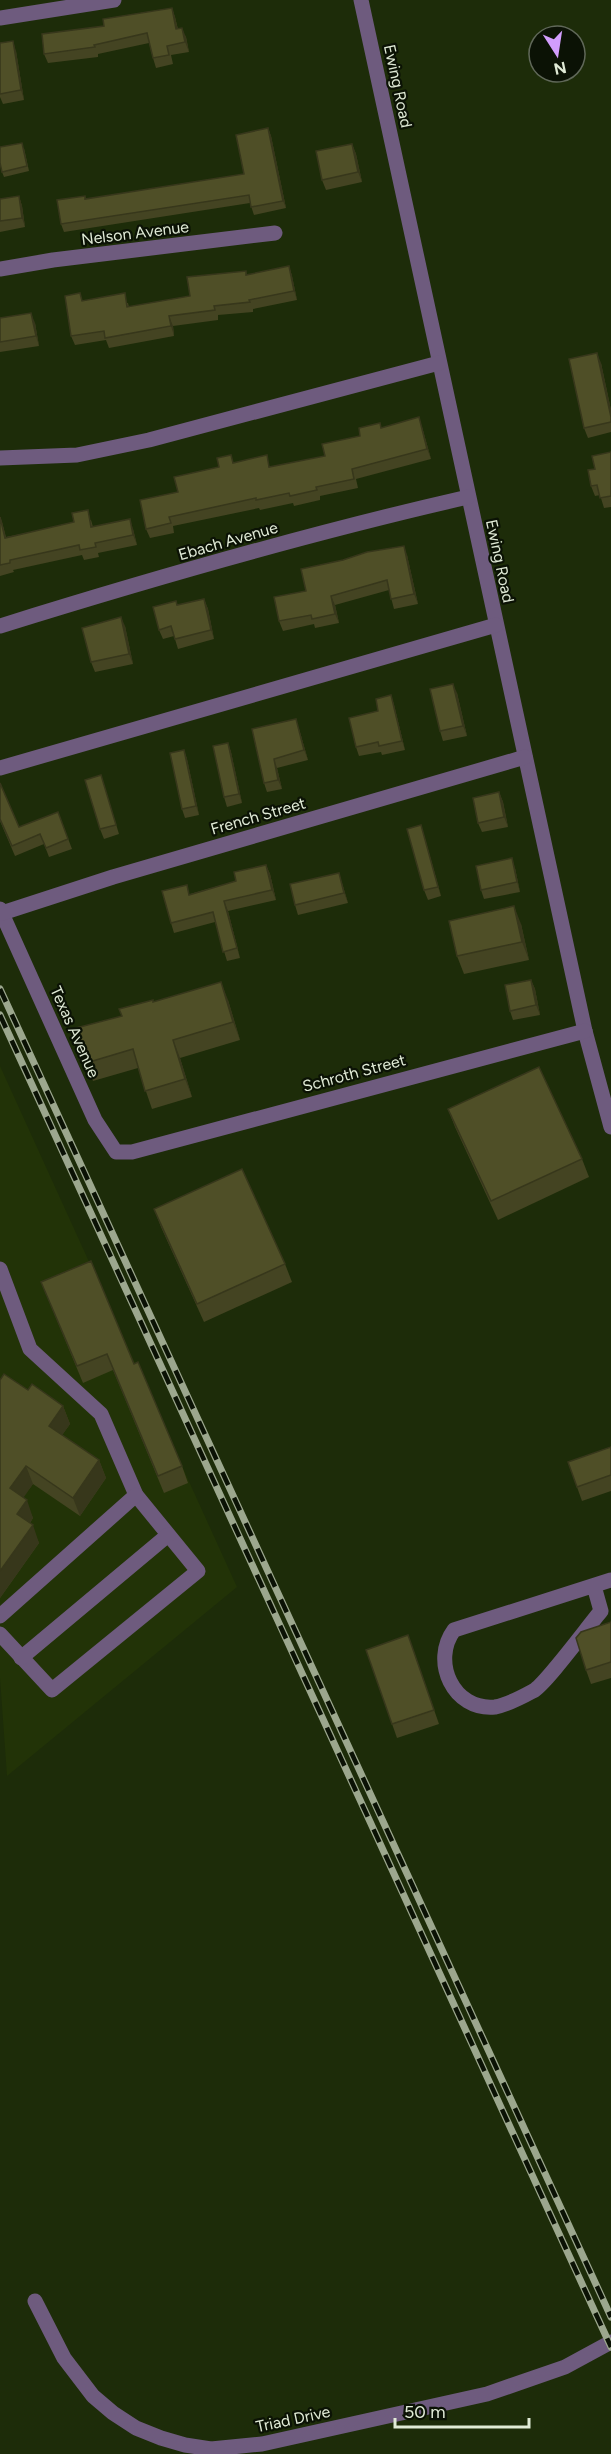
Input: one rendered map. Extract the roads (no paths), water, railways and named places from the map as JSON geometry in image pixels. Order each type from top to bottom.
[{"type":"street","points":[[0,18],[114,0]]},
{"type":"street","name":"Ewing Road","points":[[361,0],[585,1031],[611,1127]]},
{"type":"street","name":"Nelson Avenue","points":[[0,269],[53,260],[275,233]]},
{"type":"street","points":[[0,458],[77,454],[149,440],[439,363]]},
{"type":"street","name":"Ebach Avenue","points":[[0,626],[300,539],[392,514],[468,497]]},
{"type":"street","points":[[0,768],[496,625]]},
{"type":"street","name":"French Street","points":[[1,911],[525,757]]},
{"type":"street","name":"Texas Avenue","points":[[1,911],[94,1120],[116,1152],[132,1152]]},
{"type":"street","name":"Schroth Street","points":[[132,1152],[585,1031]]},
{"type":"street","points":[[0,1269],[30,1349],[101,1414],[136,1495],[198,1571],[52,1690],[0,1634]]},
{"type":"street","points":[[0,1616],[136,1495]]},
{"type":"street","points":[[21,1658],[168,1535]]},
{"type":"street","points":[[594,1586],[606,1613],[536,1690],[496,1707],[483,1706],[464,1699],[451,1685],[443,1659],[447,1640],[454,1630],[611,1580]]},
{"type":"street","name":"Triad Drive","points":[[35,2301],[64,2358],[93,2396],[107,2408],[136,2428],[160,2438],[211,2449],[262,2444],[487,2394],[565,2367],[611,2342]]},
{"type":"railway","points":[[0,989],[611,2317]]},
{"type":"railway","points":[[0,1015],[611,2347]]}]
